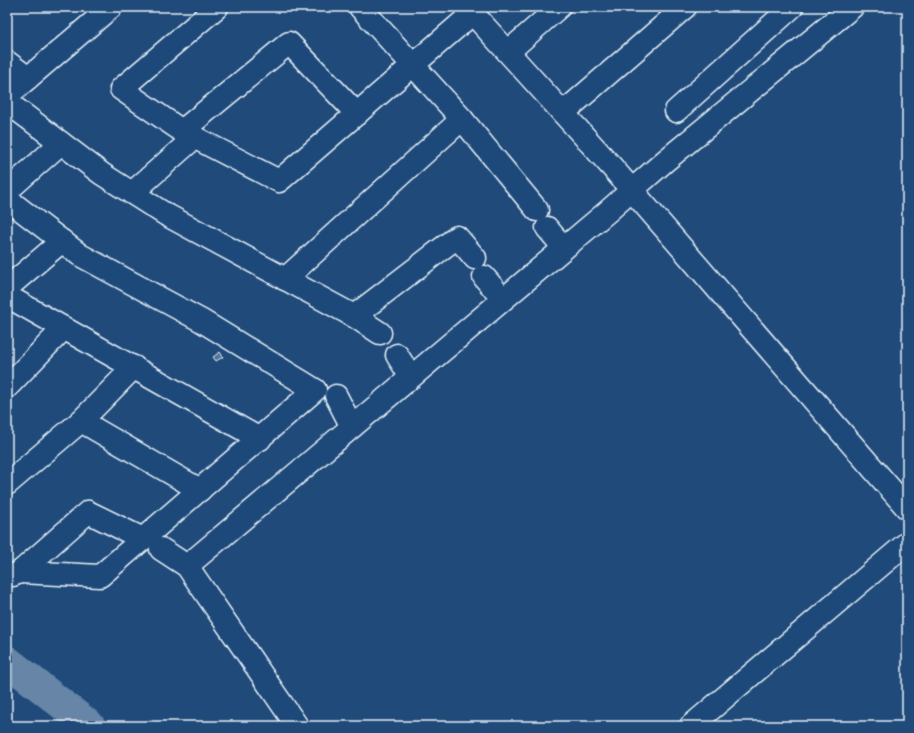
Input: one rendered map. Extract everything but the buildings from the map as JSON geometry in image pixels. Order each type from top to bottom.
[{"type":"street","points":[[7,96],[111,7]]},
{"type":"street","points":[[217,7],[121,89],[188,134],[279,181],[413,66],[470,10],[563,113],[907,508]]},
{"type":"street","points":[[360,7],[462,119],[564,248]]},
{"type":"street","points":[[508,52],[559,7]]},
{"type":"street","points":[[563,113],[685,7]]},
{"type":"street","points":[[187,566],[564,248],[685,123],[792,7]]},
{"type":"street","points":[[685,123],[840,10]]},
{"type":"street","points":[[132,193],[188,134],[289,43],[357,114]]},
{"type":"street","points":[[7,62],[28,78]]},
{"type":"street","points":[[7,102],[102,174],[165,214],[354,316],[380,333]]},
{"type":"street","points":[[285,278],[462,119]]},
{"type":"street","points":[[7,191],[61,143]]},
{"type":"street","points":[[7,199],[80,255],[202,321],[315,390],[200,490],[152,544],[100,576],[13,576]]},
{"type":"street","points":[[354,316],[457,237],[503,299]]},
{"type":"street","points":[[7,288],[62,241]]},
{"type":"street","points":[[7,296],[260,439]]},
{"type":"street","points":[[7,387],[64,328]]},
{"type":"street","points":[[397,355],[411,377]]},
{"type":"street","points":[[7,484],[81,421],[134,367]]},
{"type":"street","points":[[336,396],[352,426]]},
{"type":"street","points":[[81,421],[200,490]]},
{"type":"street","points":[[13,576],[88,512],[152,544],[187,566],[297,726]]},
{"type":"street","points":[[691,726],[907,543]]},
{"type":"waterway","points":[[7,661],[90,726]]}]
